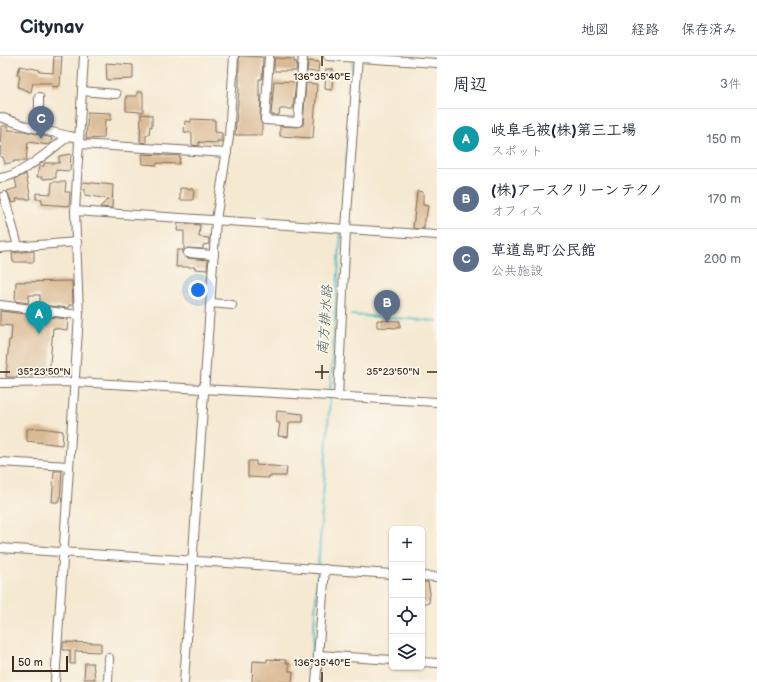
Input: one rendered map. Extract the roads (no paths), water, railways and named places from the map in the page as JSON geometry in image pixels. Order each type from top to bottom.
[{"type":"street","points":[[55,682],[79,315],[75,211],[84,56]]},
{"type":"street","points":[[184,682],[216,220],[227,153],[234,56]]},
{"type":"street","points":[[269,56],[265,120],[298,122],[303,56]]},
{"type":"street","points":[[328,56],[437,63]]},
{"type":"street","points":[[336,397],[355,57]]},
{"type":"street","points":[[82,91],[116,94]]},
{"type":"street","points":[[39,97],[39,129]]},
{"type":"street","points":[[0,117],[39,129],[69,136],[79,141],[227,153]]},
{"type":"street","points":[[0,178],[12,175],[32,163],[69,136]]},
{"type":"street","points":[[4,196],[18,246]]},
{"type":"street","points":[[75,211],[437,235]]},
{"type":"street","points":[[0,248],[77,242]]},
{"type":"street","points":[[188,253],[214,255]]},
{"type":"street","points":[[211,303],[232,305]]},
{"type":"street","points":[[0,305],[79,315]]},
{"type":"street","points":[[0,383],[75,382],[437,402]]},
{"type":"street","points":[[0,462],[69,466]]},
{"type":"street","points":[[0,548],[324,568],[389,574]]},
{"type":"street","points":[[316,682],[324,568]]},
{"type":"street","points":[[425,576],[437,577]]},
{"type":"street","points":[[318,655],[389,660]]},
{"type":"street","points":[[108,682],[109,658]]},
{"type":"street","points":[[425,662],[437,663]]},
{"type":"waterway","name":"南方排水路","points":[[342,226],[353,59]]},
{"type":"waterway","name":"南方排水路","points":[[330,394],[341,231]]},
{"type":"waterway","points":[[351,315],[437,321]]},
{"type":"waterway","name":"南方排水路","points":[[318,568],[330,398]]},
{"type":"waterway","name":"南方排水路","points":[[310,682],[318,572]]},
{"type":"place","name":"草道島町公民館","points":[[41,139]]},
{"type":"place","name":"(株)アースクリーンテクノ","points":[[387,323]]},
{"type":"place","name":"岐阜毛被(株)第三工場","points":[[39,334]]}]
